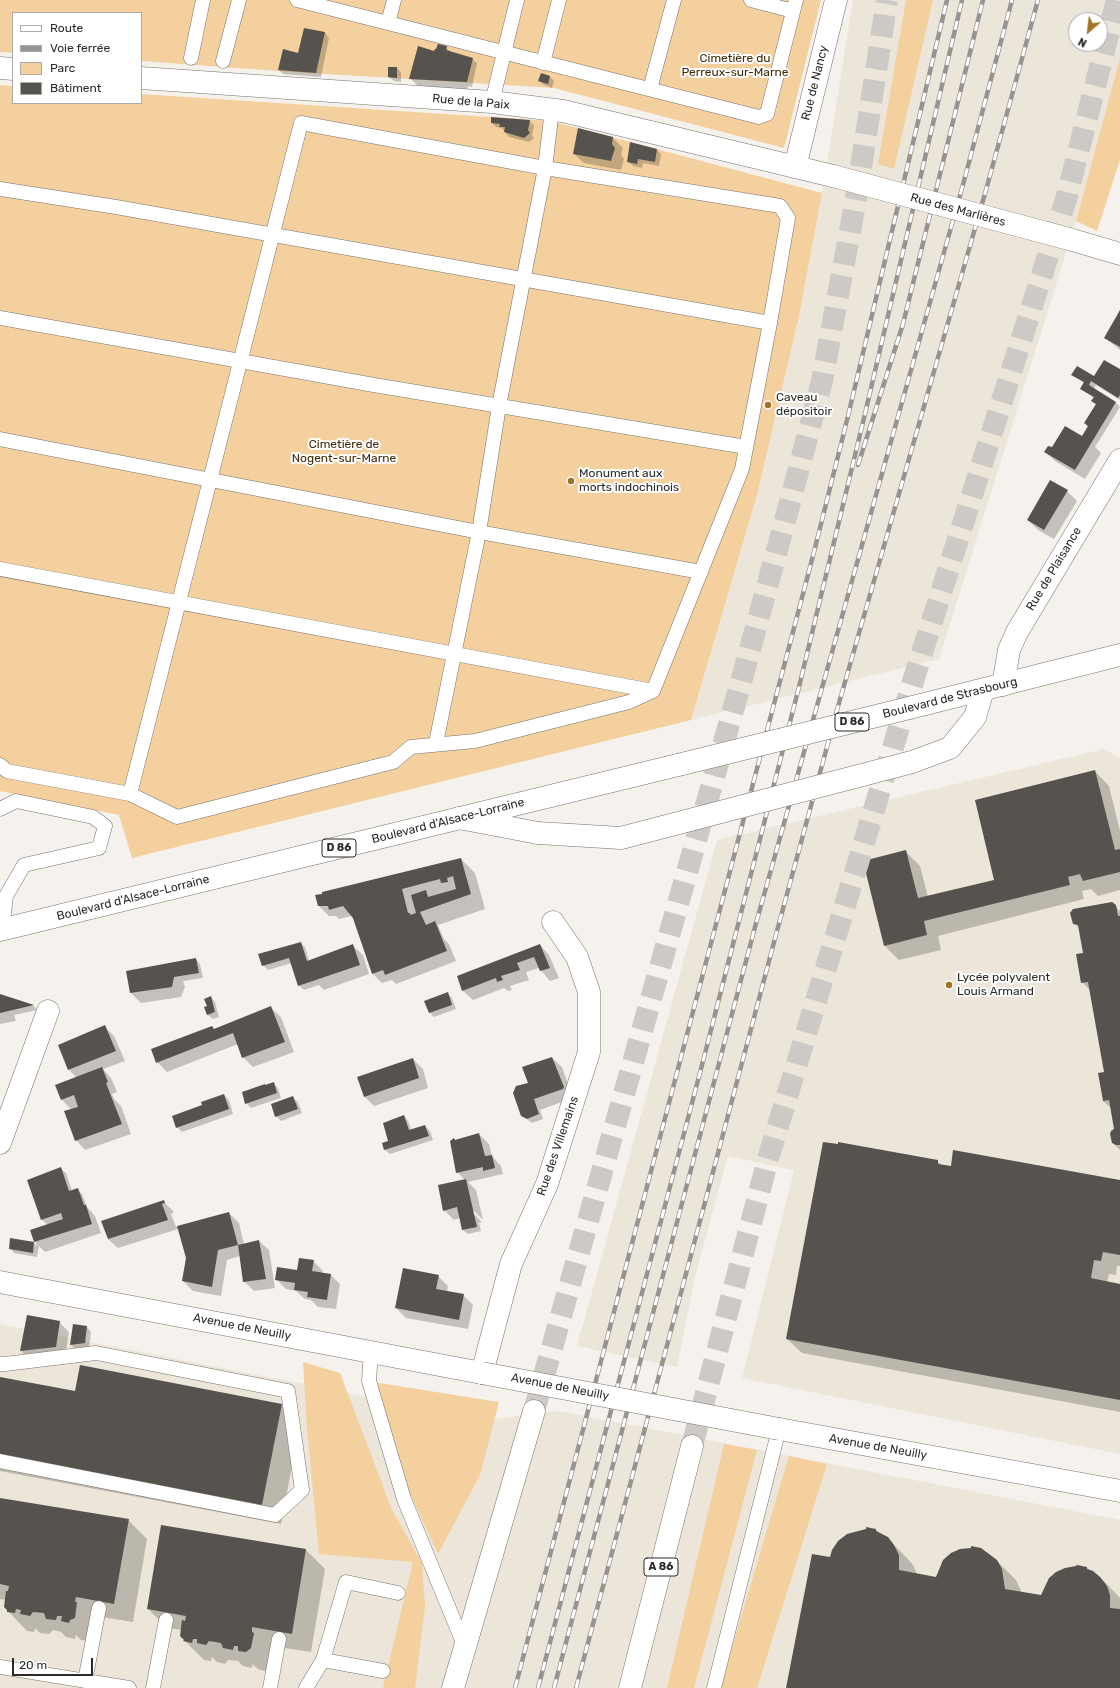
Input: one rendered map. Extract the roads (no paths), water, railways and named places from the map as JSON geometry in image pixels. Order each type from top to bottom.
[{"type":"main road","name":"Rue de Nancy","points":[[795,167],[836,0]]},
{"type":"main road","points":[[0,68],[12,69]]},
{"type":"main road","name":"Rue de la Paix","points":[[142,78],[492,102],[552,110],[571,113],[795,167]]},
{"type":"main road","name":"Rue des Marlières","points":[[795,167],[1069,239],[1120,254]]},
{"type":"main road","name":"Rue de Plaisance","points":[[1004,685],[1009,650],[1017,632],[1120,460]]},
{"type":"main road","name":"Boulevard de Strasbourg","points":[[780,741],[983,690],[1119,660]]},
{"type":"main road","points":[[459,818],[538,833],[621,838],[912,762],[950,748],[975,717],[983,690]]},
{"type":"main road","name":"Boulevard d'Alsace-Lorraine","points":[[1,930],[780,741]]},
{"type":"main road","name":"Rue des Villemains","points":[[482,1373],[511,1264],[547,1184],[589,1052],[589,992],[577,957],[553,922]]},
{"type":"main road","points":[[0,1143],[48,1011]]},
{"type":"main road","name":"Avenue de Neuilly","points":[[0,1282],[779,1429],[1120,1491]]},
{"type":"main road","points":[[452,1688],[534,1411]]},
{"type":"main road","name":"A 86","points":[[630,1688],[692,1446]]},
{"type":"lane","points":[[191,58],[203,0]]},
{"type":"lane","points":[[223,61],[239,0]]},
{"type":"lane","points":[[297,0],[320,3],[388,23],[759,117],[767,114],[794,5],[751,0]]},
{"type":"lane","points":[[388,23],[394,0]]},
{"type":"lane","points":[[492,102],[517,0]]},
{"type":"lane","points":[[543,63],[559,0]]},
{"type":"lane","points":[[650,89],[674,0]]},
{"type":"lane","points":[[436,744],[479,532],[500,406],[545,168],[552,110]]},
{"type":"lane","points":[[0,765],[7,771],[130,794],[177,817],[393,762],[411,747],[475,741],[629,702],[652,691],[742,469],[770,323],[788,218],[780,206],[545,168],[301,123],[130,794]]},
{"type":"lane","points":[[0,189],[116,207],[272,236],[770,323]]},
{"type":"lane","points":[[0,318],[500,406],[746,447]]},
{"type":"lane","points":[[0,439],[479,532],[701,572]]},
{"type":"lane","points":[[0,570],[652,691]]},
{"type":"lane","points":[[0,809],[16,801],[93,817],[105,826],[99,848],[24,865],[6,896],[1,930]]},
{"type":"lane","points":[[371,1351],[369,1381],[404,1499],[464,1645]]},
{"type":"lane","points":[[0,1364],[96,1353],[288,1391],[302,1490],[275,1515],[0,1461]]},
{"type":"lane","points":[[714,1688],[779,1429]]},
{"type":"lane","points":[[306,1688],[323,1660],[346,1582],[398,1593]]},
{"type":"lane","points":[[85,1681],[99,1608]]},
{"type":"lane","points":[[153,1688],[166,1620]]},
{"type":"lane","points":[[270,1688],[279,1638]]},
{"type":"lane","points":[[323,1660],[383,1671]]},
{"type":"lane","points":[[0,1667],[85,1681],[104,1686],[129,1688]]},
{"type":"tunnel","points":[[534,1411],[743,675],[822,381],[856,199],[887,0]]},
{"type":"tunnel","points":[[692,1446],[768,1159],[914,678],[1067,196],[1117,0]]},
{"type":"railway","points":[[515,1688],[814,552],[947,0]]},
{"type":"railway","points":[[538,1688],[702,1065],[799,687],[962,0]]},
{"type":"railway","points":[[858,465],[903,324],[983,0]]},
{"type":"railway","points":[[554,1688],[755,927],[964,181],[1012,0]]},
{"type":"railway","points":[[576,1688],[837,710],[986,190],[1038,0]]},
{"type":"place","name":"Caveau dépositoir","points":[[768,405]]},
{"type":"place","name":"Monument aux morts indochinois","points":[[571,481]]},
{"type":"place","name":"Lycée polyvalent Louis Armand","points":[[949,985]]},
{"type":"park label","name":"Cimetière du Perreux-sur-Marne","points":[[735,66]]},
{"type":"park label","name":"Cimetière de Nogent-sur-Marne","points":[[344,452]]}]
